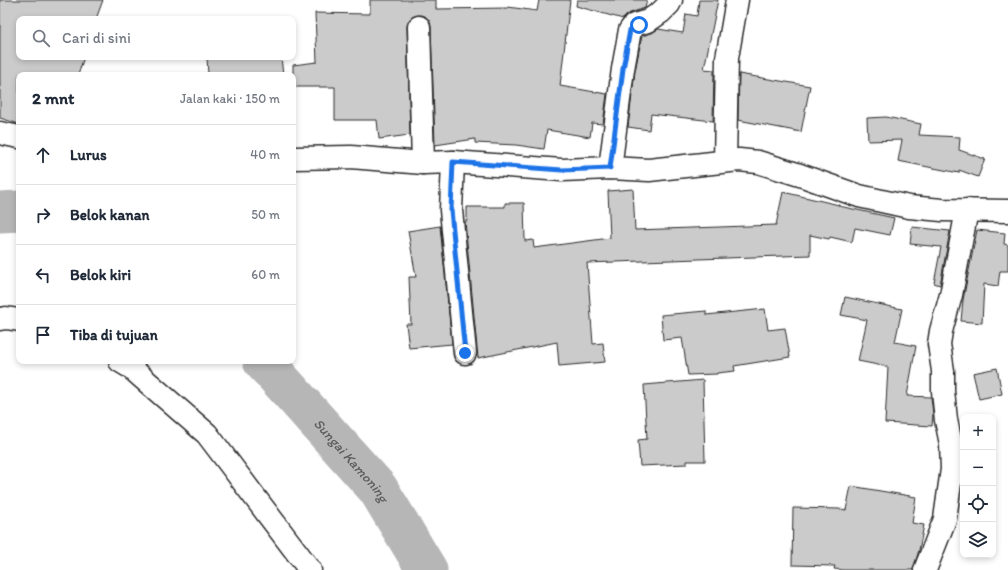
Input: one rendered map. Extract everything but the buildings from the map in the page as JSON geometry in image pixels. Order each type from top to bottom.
[{"type":"street","points":[[610,168],[623,69],[630,30],[634,26],[648,21],[662,12],[669,4],[670,0]]},
{"type":"street","points":[[725,161],[727,58],[737,0]]},
{"type":"street","points":[[419,27],[423,162]]},
{"type":"street","points":[[0,133],[16,136]]},
{"type":"street","points":[[296,158],[351,157],[423,162],[453,162],[562,170],[610,168],[649,170],[739,160],[758,162],[800,174],[859,196],[909,207],[942,210],[1008,211]]},
{"type":"street","points":[[453,162],[451,210],[465,353]]},
{"type":"street","points":[[925,570],[945,519],[952,469],[951,444],[946,420],[943,391],[943,371],[939,344],[940,331],[951,294],[967,210]]},
{"type":"street","points":[[0,319],[6,318],[16,320]]},
{"type":"street","points":[[125,364],[207,434],[310,570]]},
{"type":"waterway","name":"Sungai Kamoning","points":[[0,212],[16,211]]},
{"type":"waterway","name":"Sungai Kamoning","points":[[266,364],[378,489],[427,570]]},
{"type":"route","points":[[465,353],[451,210],[453,162],[562,170],[610,168],[623,69],[630,30],[634,26],[639,25]]}]
